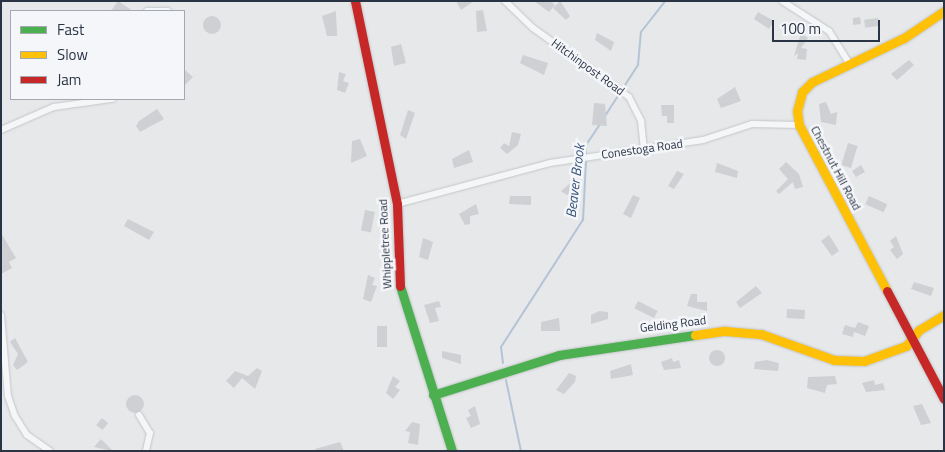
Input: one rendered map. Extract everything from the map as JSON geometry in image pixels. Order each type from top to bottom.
[{"type":"street","name":"Whippletree Road","points":[[355,1],[397,204],[400,296],[452,451]]},
{"type":"street","name":"Hitchinpost Road","points":[[505,1],[533,28],[629,97],[641,121],[644,148]]},
{"type":"street","points":[[782,1],[829,31],[850,64]]},
{"type":"street","name":"Chestnut Hill Road","points":[[944,11],[904,38],[806,87],[797,104],[799,124],[944,399]]},
{"type":"street","points":[[1,130],[54,107],[105,100]]},
{"type":"street","name":"Conestoga Road","points":[[397,204],[550,163],[702,140],[752,124],[799,124]]},
{"type":"street","points":[[1,315],[8,396],[15,416],[27,435],[50,451]]},
{"type":"street","name":"Gelding Road","points":[[433,396],[559,355],[674,336],[750,331],[819,356],[850,361],[894,353],[944,315]]},
{"type":"street","points":[[139,415],[150,433],[146,451]]},
{"type":"building","points":[[118,1],[132,10],[112,10]]},
{"type":"building","points":[[456,1],[474,1],[461,10]]},
{"type":"building","points":[[534,1],[551,1],[555,5],[549,12]]},
{"type":"building","points":[[560,1],[570,16],[566,20],[553,8]]},
{"type":"building","points":[[483,10],[487,31],[477,32],[476,11]]},
{"type":"building","points":[[336,11],[337,36],[327,36],[322,16]]},
{"type":"building","points":[[758,12],[774,21],[769,29],[754,19]]},
{"type":"building","points":[[212,16],[218,19],[221,25],[218,31],[212,34],[206,31],[203,25],[206,19]]},
{"type":"building","points":[[860,17],[861,24],[853,25],[853,18]]},
{"type":"building","points":[[878,18],[879,26],[865,28],[864,20]]},
{"type":"building","points":[[597,33],[614,42],[611,51],[595,40]]},
{"type":"building","points":[[801,33],[808,38],[801,48],[807,49],[806,60],[797,59],[798,53],[794,56]]},
{"type":"building","points":[[401,44],[406,63],[394,66],[391,47]]},
{"type":"building","points":[[523,55],[548,63],[544,75],[520,63]]},
{"type":"building","points":[[909,60],[914,65],[897,80],[891,74]]},
{"type":"building","points":[[185,70],[193,77],[185,85]]},
{"type":"building","points":[[339,72],[346,74],[343,81],[349,83],[345,93],[337,90]]},
{"type":"building","points":[[735,87],[741,101],[721,108],[717,99]]},
{"type":"building","points":[[826,102],[831,114],[837,112],[836,125],[821,122],[819,104]]},
{"type":"building","points":[[594,103],[605,104],[607,126],[592,125]]},
{"type":"building","points":[[661,105],[674,105],[674,123],[667,123],[667,116],[662,116]]},
{"type":"building","points":[[157,109],[164,119],[140,132],[136,126],[139,121]]},
{"type":"building","points":[[408,110],[415,113],[406,139],[400,135]]},
{"type":"building","points":[[512,132],[521,134],[518,145],[507,154],[500,148],[504,143],[509,146]]},
{"type":"building","points":[[360,139],[367,156],[351,163],[352,141]]},
{"type":"building","points":[[848,143],[858,146],[851,168],[841,165]]},
{"type":"building","points":[[469,150],[473,162],[454,168],[452,159]]},
{"type":"building","points":[[786,162],[799,174],[803,187],[795,189],[793,182],[779,194],[776,191],[788,179],[779,169]]},
{"type":"building","points":[[717,163],[738,171],[737,178],[715,172]]},
{"type":"building","points":[[861,165],[865,172],[856,177],[852,171]]},
{"type":"building","points":[[677,171],[684,174],[674,189],[668,186]]},
{"type":"building","points":[[575,179],[581,184],[567,195],[561,191]]},
{"type":"building","points":[[633,195],[640,198],[631,218],[623,214]]},
{"type":"building","points":[[510,196],[531,196],[531,205],[509,204]]},
{"type":"building","points":[[869,196],[887,204],[884,212],[865,204]]},
{"type":"building","points":[[476,204],[479,214],[470,216],[470,224],[465,225],[459,214]]},
{"type":"building","points":[[365,210],[375,212],[371,233],[361,231]]},
{"type":"building","points":[[128,219],[154,232],[149,240],[124,226]]},
{"type":"building","points":[[1,233],[16,258],[9,262],[12,268],[1,274]]},
{"type":"building","points":[[829,235],[839,251],[832,256],[821,241]]},
{"type":"building","points":[[896,236],[903,254],[897,259],[890,250],[894,247],[890,241]]},
{"type":"building","points":[[423,238],[433,242],[428,260],[419,257]]},
{"type":"building","points":[[368,275],[375,278],[372,285],[377,286],[371,302],[363,299]]},
{"type":"building","points":[[914,282],[934,288],[931,296],[911,289]]},
{"type":"building","points":[[756,286],[762,293],[740,308],[736,302]]},
{"type":"building","points":[[691,294],[697,294],[697,302],[707,302],[707,311],[687,306]]},
{"type":"building","points":[[439,301],[441,307],[435,308],[439,321],[430,323],[424,305]]},
{"type":"building","points":[[638,301],[658,311],[654,318],[634,308]]},
{"type":"building","points":[[787,309],[805,310],[805,319],[787,318]]},
{"type":"building","points":[[599,311],[608,312],[608,319],[591,324],[591,315]]},
{"type":"building","points":[[559,318],[560,331],[541,331],[541,322]]},
{"type":"building","points":[[858,322],[869,326],[865,336],[854,332],[853,337],[842,334],[845,325],[855,328]]},
{"type":"building","points":[[377,326],[387,326],[387,347],[377,347]]},
{"type":"building","points":[[15,338],[28,362],[17,370],[13,365],[18,354],[10,342]]},
{"type":"building","points":[[717,350],[725,358],[717,366],[709,358]]},
{"type":"building","points":[[442,351],[461,355],[461,364],[442,358]]},
{"type":"building","points":[[672,358],[673,362],[679,360],[681,368],[664,370],[661,362]]},
{"type":"building","points":[[767,360],[779,363],[778,371],[754,369],[755,362]]},
{"type":"building","points":[[631,364],[633,375],[611,379],[610,371]]},
{"type":"building","points":[[257,368],[262,371],[255,389],[242,378],[234,388],[226,381],[235,371],[248,376]]},
{"type":"building","points":[[569,373],[576,376],[575,382],[564,394],[556,390]]},
{"type":"building","points":[[393,376],[400,381],[395,387],[400,390],[393,399],[386,393]]},
{"type":"building","points":[[835,376],[837,384],[827,385],[825,393],[807,388],[808,377]]},
{"type":"building","points":[[874,380],[875,385],[883,383],[885,390],[866,392],[862,383]]},
{"type":"building","points":[[135,395],[141,398],[144,404],[141,410],[135,413],[129,410],[126,404],[129,398]]},
{"type":"building","points":[[922,404],[931,423],[921,425],[913,406]]},
{"type":"building","points":[[475,406],[480,424],[471,428],[466,418],[471,416],[468,410]]},
{"type":"building","points":[[102,418],[108,423],[102,430],[96,425]]},
{"type":"building","points":[[412,422],[420,424],[418,445],[408,443],[410,432],[405,431]]},
{"type":"building","points":[[101,439],[113,451],[94,447]]},
{"type":"building","points":[[340,442],[344,451],[316,451],[315,449]]},
{"type":"waterway","name":"Beaver Brook","points":[[605,116],[638,65],[641,32],[665,1]]},
{"type":"waterway","name":"Beaver Brook","points":[[586,155],[586,145],[600,124]]},
{"type":"waterway","name":"Beaver Brook","points":[[503,363],[501,347],[583,220],[586,160]]},
{"type":"waterway","name":"Beaver Brook","points":[[506,380],[521,451]]},
{"type":"traffic: fast","points":[[400,286],[452,451]]},
{"type":"traffic: fast","points":[[433,395],[559,355],[695,335]]},
{"type":"traffic: slow","points":[[887,291],[799,125],[797,111],[802,92],[812,82],[904,38],[944,11]]},
{"type":"traffic: slow","points":[[695,335],[725,331],[761,334],[834,360],[864,361],[906,346],[919,330],[944,315]]},
{"type":"traffic: jam","points":[[355,1],[397,204],[400,286]]},
{"type":"traffic: jam","points":[[887,291],[944,399]]}]
